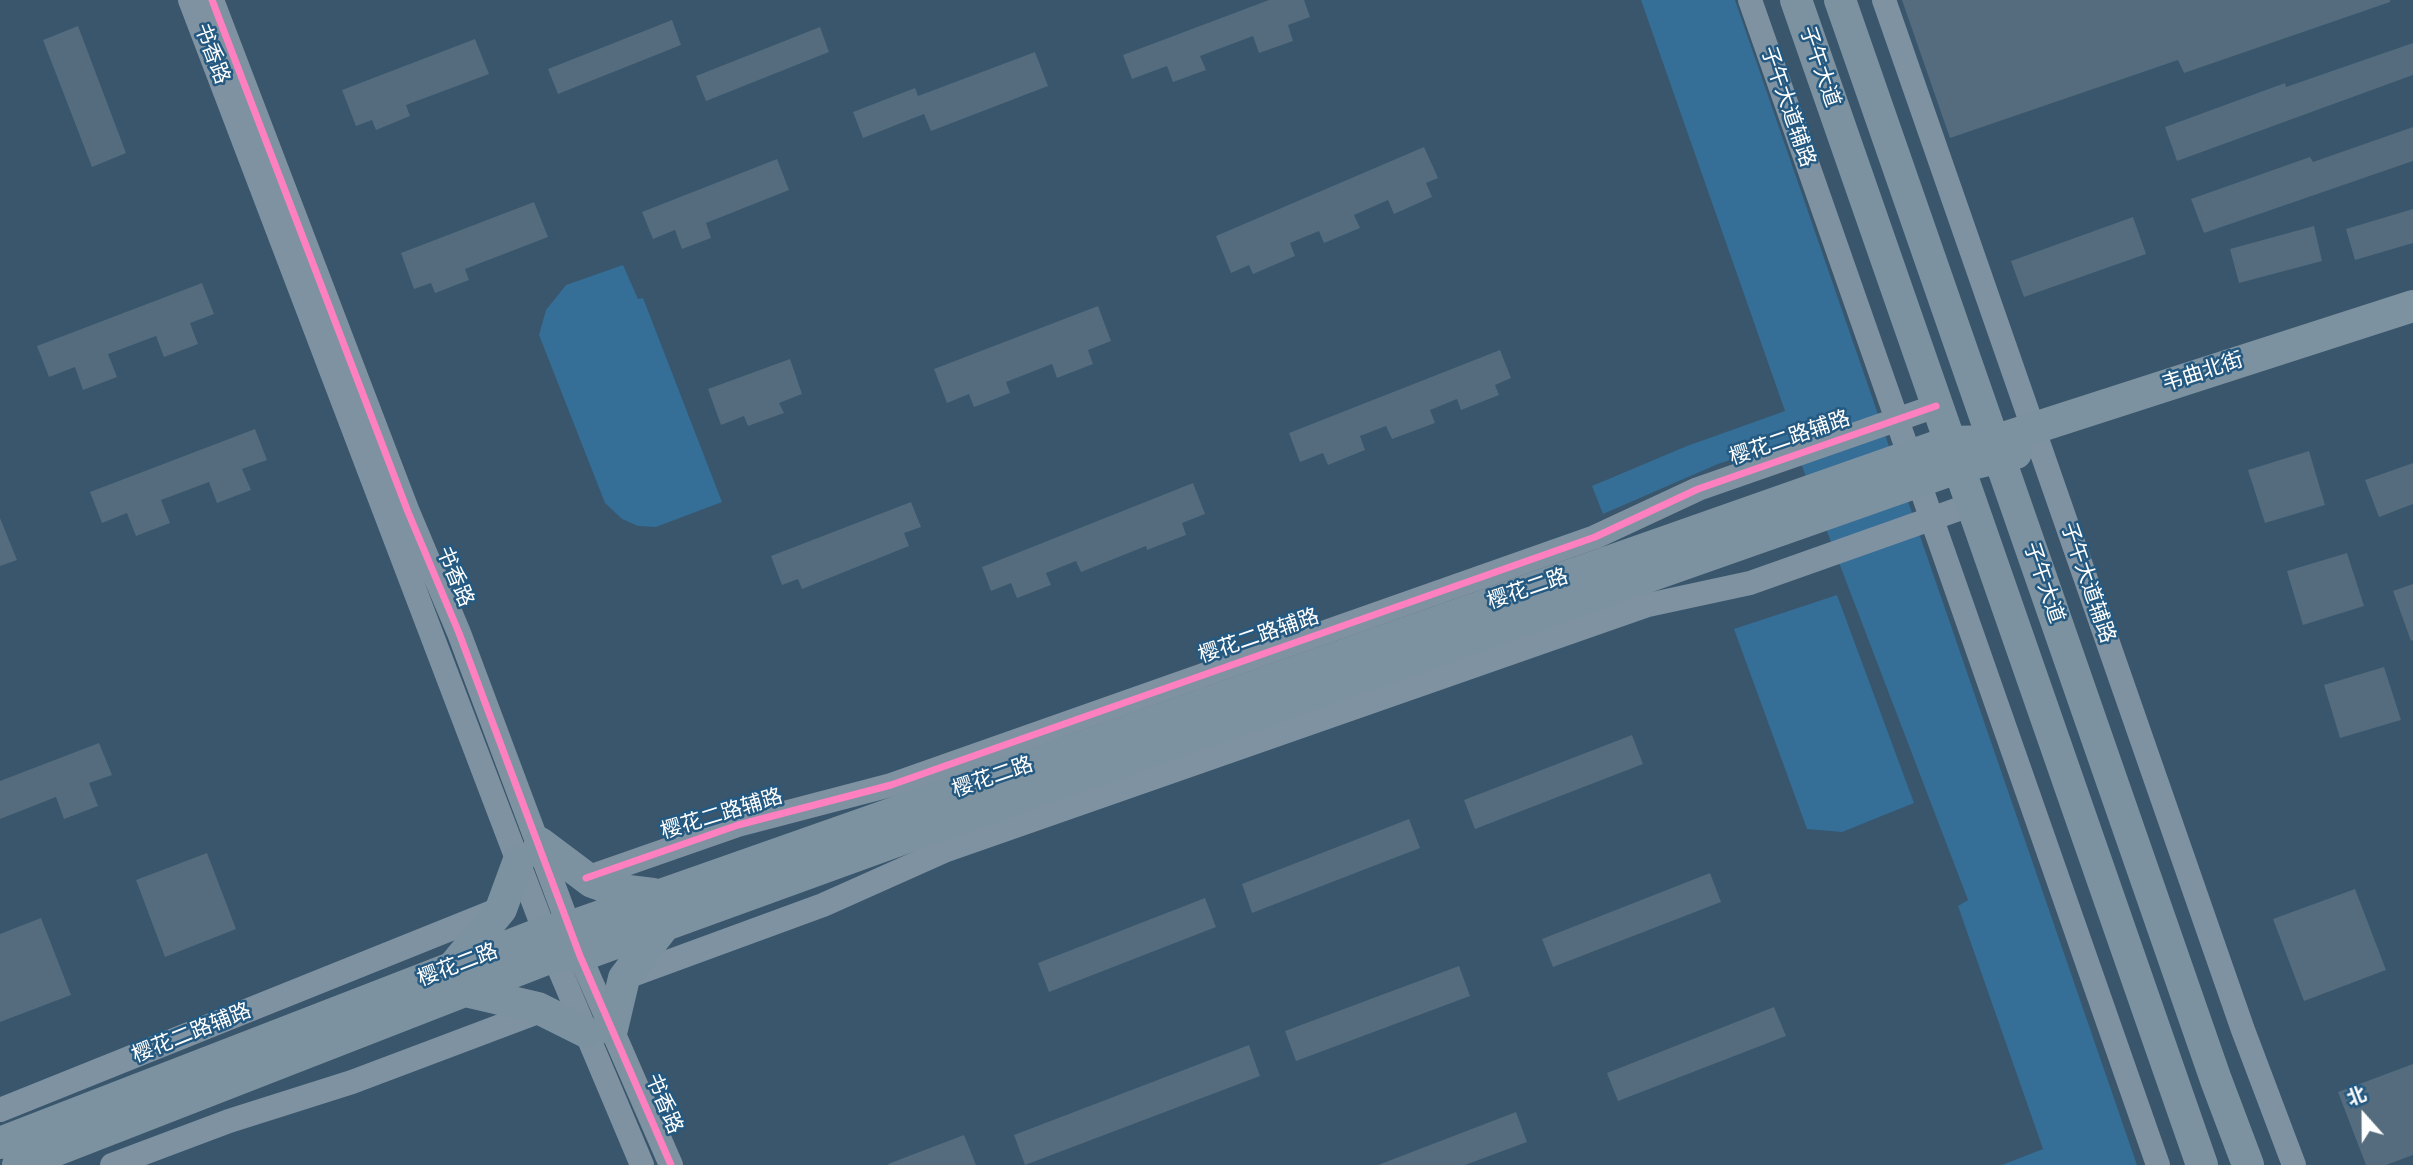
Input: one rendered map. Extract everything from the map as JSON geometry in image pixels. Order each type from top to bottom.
[{"type":"main road","name":"子午大道","points":[[1796,0],[2202,1165]]},
{"type":"main road","name":"子午大道","points":[[1840,0],[2216,1080],[2248,1165]]},
{"type":"main road","name":"韦曲北街","points":[[1996,450],[2413,306]]},
{"type":"main road","name":"韦曲北街","points":[[2036,437],[2413,324]]},
{"type":"main road","name":"樱花二路","points":[[564,942],[664,926],[1954,454],[1996,450]]},
{"type":"main road","name":"樱花二路","points":[[0,1143],[564,942],[662,895],[1914,469]]},
{"type":"main road","points":[[662,895],[612,889],[530,851],[501,909],[458,979],[599,1030],[624,978],[664,926]]},
{"type":"main road","name":"樱花二路","points":[[18,1165],[458,979]]},
{"type":"street","name":"书香路","points":[[190,0],[530,851],[599,1030],[642,1165]]},
{"type":"street","name":"书香路","points":[[212,0],[408,512],[459,633],[530,851]]},
{"type":"street","name":"子午大道辅路","points":[[1750,0],[2158,1165]]},
{"type":"street","name":"子午大道辅路","points":[[1884,0],[2243,1030],[2294,1165]]},
{"type":"street","name":"樱花二路辅路","points":[[586,878],[738,825],[917,776],[1595,537],[1698,489],[1936,406]]},
{"type":"street","points":[[624,978],[823,905],[970,842],[1648,605],[1750,583],[1973,505]]},
{"type":"street","name":"樱花二路辅路","points":[[0,1110],[501,909]]},
{"type":"street","points":[[113,1165],[229,1121],[352,1082],[543,1010]]},
{"type":"street","name":"书香路","points":[[599,1030],[671,1165]]},
{"type":"shaded area","points":[[1641,0],[1735,0],[2137,1165],[2002,1165],[2043,1149],[1958,906],[1968,900],[1792,440],[1718,464],[1603,514],[1592,486],[1687,446],[1785,411]]},
{"type":"shaded area","points":[[623,265],[638,299],[643,298],[722,502],[656,527],[638,526],[622,519],[605,503],[539,335],[546,310],[566,285]]},
{"type":"shaded area","points":[[1837,595],[1914,803],[1842,832],[1807,829],[1734,629]]},
{"type":"building","points":[[1269,0],[1304,0],[1310,17],[1288,25],[1293,41],[1259,53],[1253,36],[1200,56],[1206,70],[1173,82],[1167,66],[1132,79],[1123,55]]},
{"type":"building","points":[[1902,0],[2390,2],[2184,73],[2178,60],[1950,138]]},
{"type":"building","points":[[672,20],[681,45],[558,94],[548,69]]},
{"type":"building","points":[[78,26],[126,153],[92,167],[43,40]]},
{"type":"building","points":[[820,27],[829,52],[706,101],[696,76]]},
{"type":"building","points":[[475,39],[489,74],[406,105],[410,116],[376,130],[372,120],[356,126],[342,90]]},
{"type":"building","points":[[2413,43],[2413,75],[2177,161],[2165,127],[2285,83],[2286,87]]},
{"type":"building","points":[[1035,52],[1048,86],[931,131],[924,114],[863,138],[853,112],[915,88],[918,96]]},
{"type":"building","points":[[2413,127],[2413,161],[2204,233],[2191,199],[2310,157],[2313,162]]},
{"type":"building","points":[[1424,147],[1438,178],[1426,183],[1432,197],[1394,214],[1388,200],[1354,215],[1360,228],[1324,243],[1319,231],[1290,243],[1295,256],[1253,274],[1249,265],[1231,273],[1216,236]]},
{"type":"building","points":[[777,159],[789,190],[706,223],[711,238],[682,249],[675,230],[653,239],[642,212]]},
{"type":"building","points":[[534,202],[548,237],[465,269],[469,280],[435,293],[431,283],[414,289],[401,253]]},
{"type":"building","points":[[2413,209],[2413,243],[2355,260],[2346,229]]},
{"type":"building","points":[[2133,217],[2146,254],[2024,297],[2011,261]]},
{"type":"building","points":[[2314,226],[2322,261],[2239,283],[2230,249]]},
{"type":"building","points":[[202,283],[214,314],[190,323],[198,344],[164,357],[156,336],[108,354],[117,377],[83,390],[75,367],[49,377],[37,346]]},
{"type":"building","points":[[1098,306],[1111,341],[1088,350],[1093,364],[1057,378],[1052,364],[1006,382],[1010,393],[974,407],[969,394],[947,403],[934,369]]},
{"type":"building","points":[[1500,350],[1511,378],[1495,385],[1499,395],[1461,410],[1457,399],[1430,410],[1435,423],[1392,439],[1386,426],[1360,436],[1365,450],[1328,465],[1323,453],[1300,462],[1289,433]]},
{"type":"building","points":[[790,359],[802,394],[779,403],[784,413],[748,426],[744,416],[721,425],[708,389]]},
{"type":"building","points":[[255,429],[267,460],[242,469],[251,490],[217,503],[209,482],[161,500],[170,523],[136,536],[127,513],[102,523],[90,492]]},
{"type":"building","points":[[2309,451],[2325,505],[2265,523],[2248,470]]},
{"type":"building","points":[[2413,463],[2413,504],[2379,517],[2365,480]]},
{"type":"building","points":[[1193,483],[1205,514],[1182,523],[1186,535],[1147,550],[1146,546],[1081,572],[1076,561],[1046,573],[1051,585],[1017,598],[1011,583],[991,591],[982,567]]},
{"type":"building","points":[[911,502],[921,527],[904,533],[909,546],[802,589],[798,579],[782,585],[771,556]]},
{"type":"building","points":[[0,518],[17,560],[0,566]]},
{"type":"building","points":[[2347,553],[2364,606],[2303,625],[2287,571]]},
{"type":"building","points":[[2413,584],[2413,640],[2411,641],[2393,591]]},
{"type":"building","points":[[2384,667],[2401,720],[2340,738],[2324,685]]},
{"type":"building","points":[[1632,735],[1643,764],[1475,829],[1464,800]]},
{"type":"building","points":[[99,743],[112,775],[89,783],[98,806],[64,819],[56,797],[0,819],[0,781]]},
{"type":"building","points":[[1409,819],[1420,848],[1252,913],[1242,884]]},
{"type":"building","points":[[207,853],[236,929],[165,957],[136,880]]},
{"type":"building","points":[[1710,873],[1721,902],[1553,967],[1542,939]]},
{"type":"building","points":[[2355,889],[2386,970],[2304,1001],[2273,919]]},
{"type":"building","points":[[1205,898],[1216,927],[1049,992],[1038,963]]},
{"type":"building","points":[[41,918],[71,995],[0,1022],[0,934]]},
{"type":"building","points":[[1459,966],[1470,996],[1296,1061],[1285,1031]]},
{"type":"building","points":[[1774,1007],[1786,1036],[1618,1101],[1607,1073]]},
{"type":"building","points":[[1249,1045],[1260,1076],[1025,1165],[1014,1135]]},
{"type":"building","points":[[2413,1064],[2413,1155],[2386,1165],[2366,1165],[2338,1092]]},
{"type":"building","points":[[1516,1112],[1527,1142],[1465,1165],[1378,1165]]},
{"type":"building","points":[[964,1135],[976,1165],[888,1164]]},
{"type":"cycle path","points":[[212,0],[408,512],[459,633],[580,956],[671,1165]]},
{"type":"cycle path","points":[[586,878],[738,825],[891,785],[1595,537],[1698,489],[1936,406]]}]
